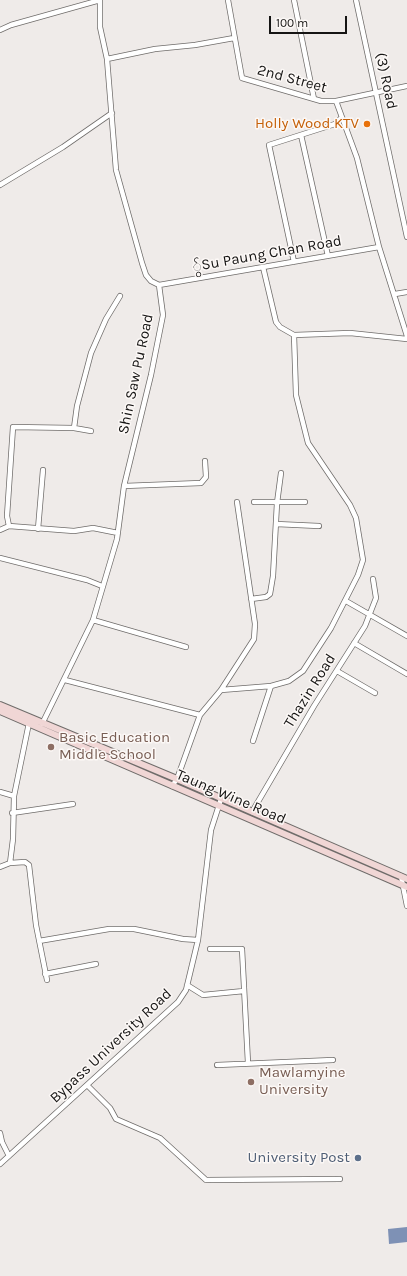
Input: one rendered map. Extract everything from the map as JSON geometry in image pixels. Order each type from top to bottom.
[{"type":"main road","name":"Taung Wine Road","points":[[0,705],[42,724],[177,779],[404,878]]},
{"type":"main road","name":"Taung Wine Road","points":[[0,711],[405,886]]},
{"type":"street","points":[[0,30],[11,25],[100,0],[100,27],[107,59],[116,170],[146,275],[151,281],[159,285]]},
{"type":"street","points":[[107,59],[155,49],[195,45],[234,38],[228,0]]},
{"type":"street","points":[[294,0],[314,99]]},
{"type":"street","name":"(3) Road","points":[[356,0],[407,237]]},
{"type":"street","name":"2nd Street","points":[[234,38],[242,78],[321,101],[336,101],[407,86]]},
{"type":"street","points":[[263,267],[276,322],[280,327],[294,335],[350,334],[407,337],[379,246],[357,158],[336,101]]},
{"type":"street","points":[[0,185],[63,147],[112,113]]},
{"type":"street","points":[[294,262],[269,145],[335,124],[342,117]]},
{"type":"street","points":[[301,134],[328,256]]},
{"type":"street","name":"်ွSu Paung Chan Road","points":[[159,285],[379,246]]},
{"type":"street","name":"Shin Saw Pu Road","points":[[42,724],[65,680],[93,620],[102,586],[109,568],[118,533],[124,486],[151,375],[162,322],[163,315],[159,285]]},
{"type":"street","points":[[395,294],[407,292]]},
{"type":"street","points":[[74,428],[77,406],[91,353],[106,319],[120,296]]},
{"type":"street","points":[[221,690],[271,686],[289,681],[303,671],[331,628],[346,600],[358,575],[363,555],[356,518],[350,505],[308,443],[296,395],[294,335]]},
{"type":"street","points":[[9,526],[7,516],[13,428],[74,428],[91,431]]},
{"type":"street","points":[[124,486],[201,483],[206,478],[205,461]]},
{"type":"street","points":[[38,528],[43,470]]},
{"type":"street","points":[[251,599],[266,598],[270,594],[273,576],[277,503],[281,473]]},
{"type":"street","points":[[172,786],[177,779],[200,715],[221,690],[254,639],[255,624],[237,502]]},
{"type":"street","points":[[254,502],[305,502]]},
{"type":"street","points":[[276,524],[319,526]]},
{"type":"street","points":[[0,530],[9,526],[74,531],[93,528],[118,533]]},
{"type":"street","points":[[0,558],[87,580],[102,586]]},
{"type":"street","name":"Thazin Road","points":[[252,812],[370,615],[376,598],[373,579]]},
{"type":"street","points":[[346,600],[407,636]]},
{"type":"street","points":[[93,620],[186,647]]},
{"type":"street","points":[[354,643],[407,674]]},
{"type":"street","points":[[337,671],[374,693]]},
{"type":"street","points":[[65,680],[200,715]]},
{"type":"street","points":[[253,741],[271,686]]},
{"type":"street","points":[[10,863],[13,839],[12,813],[14,796],[29,724]]},
{"type":"street","points":[[0,792],[14,796]]},
{"type":"street","name":"Bypass University Road","points":[[0,1164],[178,1002],[186,990],[198,940],[210,830],[221,799]]},
{"type":"street","points":[[12,813],[73,804]]},
{"type":"street","points":[[0,867],[10,863],[25,862],[29,865],[39,941],[47,980]]},
{"type":"street","points":[[404,878],[407,906]]},
{"type":"street","points":[[39,941],[109,929],[154,931],[183,939],[198,940]]},
{"type":"street","points":[[210,949],[242,949],[248,1063]]},
{"type":"street","points":[[45,974],[96,964]]},
{"type":"street","points":[[187,985],[203,995],[244,991]]},
{"type":"street","points":[[217,1065],[333,1060]]},
{"type":"street","points":[[87,1085],[110,1108],[116,1119],[160,1138],[206,1180],[340,1179]]},
{"type":"street","points":[[0,1133],[2,1142],[9,1156]]},
{"type":"water","points":[[407,1227],[407,1242],[389,1244],[388,1229]]},
{"type":"place","name":"Holly Wood KTV","points":[[367,124]]},
{"type":"place","name":"Basic Education Middle School","points":[[51,747]]},
{"type":"place","name":"Mawlamyine University","points":[[251,1082]]},
{"type":"place","name":"University Post","points":[[358,1158]]}]
